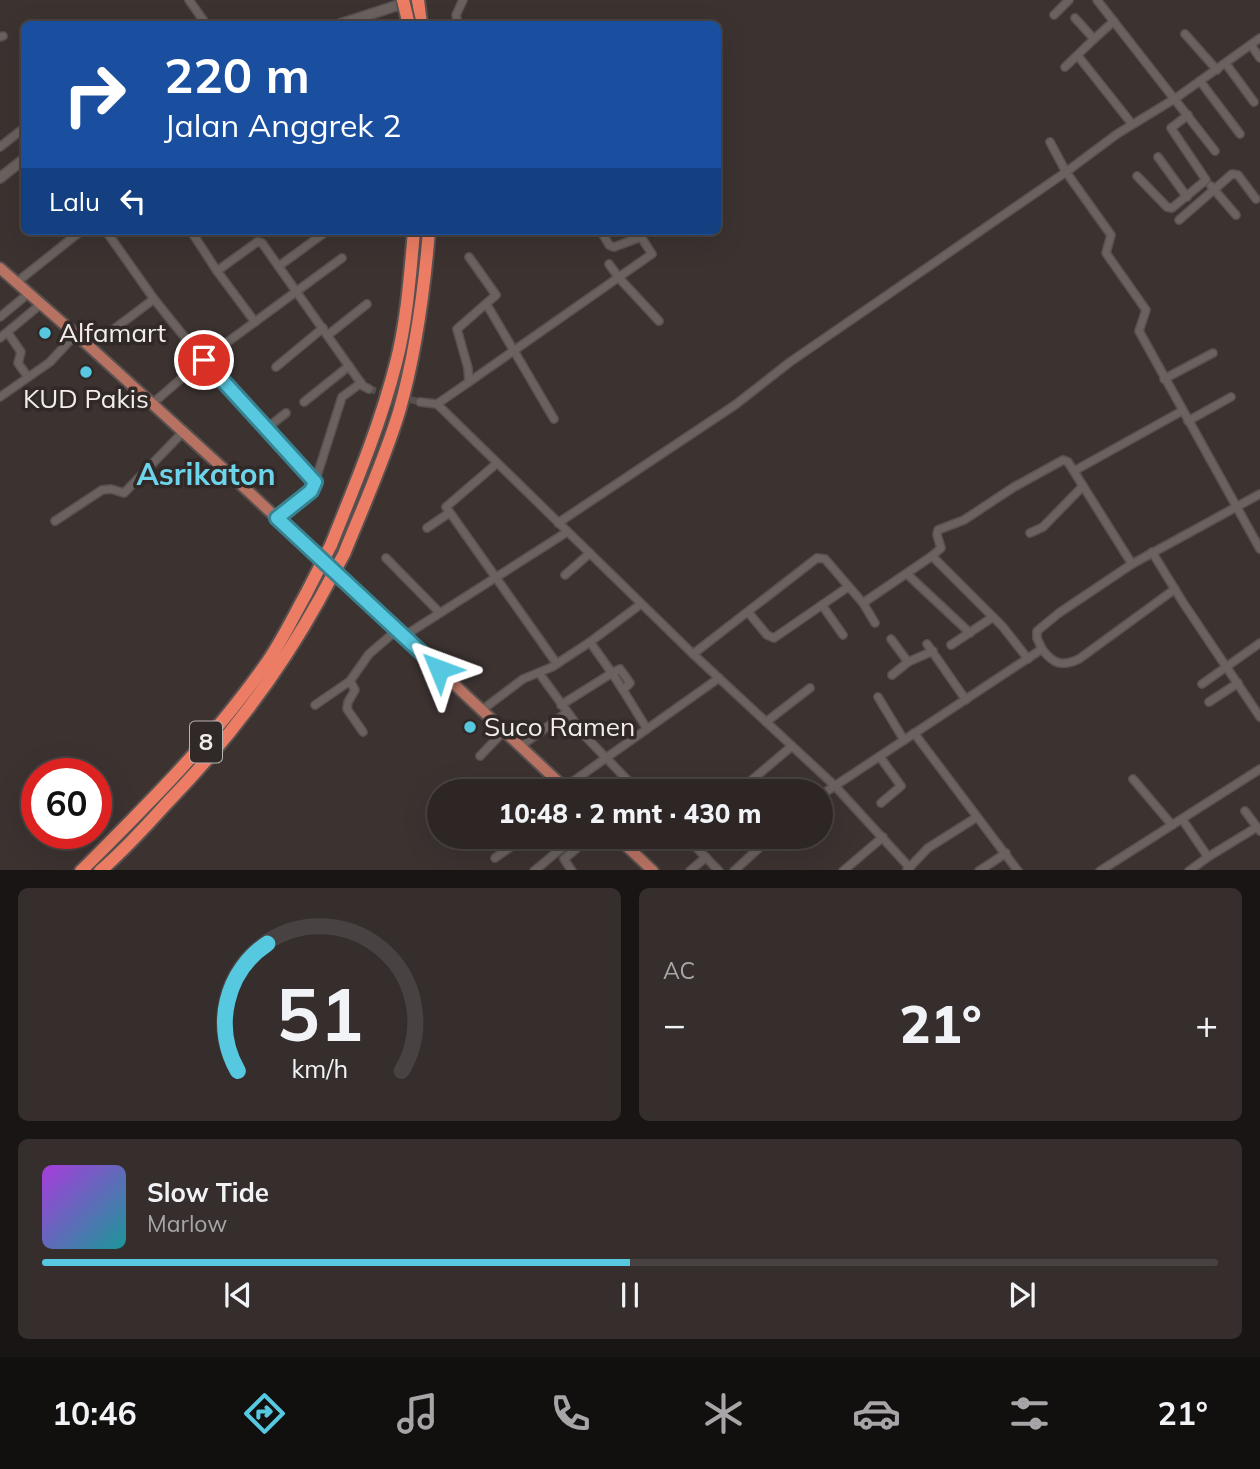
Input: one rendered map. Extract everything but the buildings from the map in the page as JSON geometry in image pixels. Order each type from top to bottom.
[{"type":"highway","points":[[404,0],[408,21]]},
{"type":"highway","points":[[417,0],[421,21]]},
{"type":"highway","name":"8","points":[[81,870],[219,727],[265,666],[306,594],[331,545],[375,433],[404,328],[414,235]]},
{"type":"highway","name":"8","points":[[104,868],[175,795],[245,714],[274,674],[320,600],[344,554],[382,463],[399,412],[421,307],[429,235]]},
{"type":"main road","points":[[0,268],[153,403],[556,779]]},
{"type":"main road","points":[[630,849],[653,870]]},
{"type":"street","points":[[188,0],[204,21]]},
{"type":"street","points":[[350,21],[417,0]]},
{"type":"street","points":[[457,21],[456,15],[463,0]]},
{"type":"street","points":[[1054,15],[1069,0]]},
{"type":"street","points":[[1097,0],[1215,150]]},
{"type":"street","points":[[1074,18],[1094,39]]},
{"type":"street","points":[[1065,67],[1115,21]]},
{"type":"street","points":[[1185,34],[1217,70]]},
{"type":"street","points":[[558,523],[735,405],[790,362],[1132,124],[1226,64],[1260,38]]},
{"type":"street","points":[[1251,45],[1260,58]]},
{"type":"street","points":[[1077,56],[1132,124]]},
{"type":"street","points":[[1226,64],[1254,102]]},
{"type":"street","points":[[1200,81],[1240,134]]},
{"type":"street","points":[[1188,115],[1171,128],[1206,180],[1236,215]]},
{"type":"street","points":[[0,147],[21,130]]},
{"type":"street","points":[[1050,142],[1066,172],[1111,235],[1106,253],[1146,310],[1139,331],[1260,549]]},
{"type":"street","points":[[1158,157],[1187,197]]},
{"type":"street","points":[[0,178],[21,161]]},
{"type":"street","points":[[1179,220],[1213,189],[1235,174],[1256,199]]},
{"type":"street","points":[[1137,176],[1167,206],[1177,206],[1206,180]]},
{"type":"street","points":[[17,282],[76,235]]},
{"type":"street","points":[[109,235],[154,299],[204,360],[315,482]]},
{"type":"street","points":[[194,235],[255,322]]},
{"type":"street","points":[[279,266],[322,235]]},
{"type":"street","points":[[437,404],[652,253],[641,237],[614,247],[609,245],[603,235]]},
{"type":"street","points":[[217,271],[260,242],[361,383],[369,389]]},
{"type":"street","points":[[469,257],[496,295],[457,329],[468,368],[469,382]]},
{"type":"street","points":[[153,403],[204,360],[342,258]]},
{"type":"street","points":[[609,264],[618,278],[659,321]]},
{"type":"street","points":[[0,317],[29,293]]},
{"type":"street","points":[[90,347],[154,299]]},
{"type":"street","points":[[0,338],[41,304]]},
{"type":"street","points":[[276,367],[367,304]]},
{"type":"street","points":[[487,304],[554,419]]},
{"type":"street","points":[[8,333],[21,352],[18,363],[28,377]]},
{"type":"street","points":[[0,397],[50,362],[76,334]]},
{"type":"street","points":[[1164,379],[1213,353]]},
{"type":"street","points":[[304,402],[349,366]]},
{"type":"street","points":[[277,518],[311,491],[342,397],[361,383]]},
{"type":"street","points":[[1188,421],[1231,397]]},
{"type":"street","points":[[420,401],[437,404],[693,654],[834,785],[908,869],[928,848],[977,817]]},
{"type":"street","points":[[1074,471],[1182,411]]},
{"type":"street","points":[[267,428],[286,413]]},
{"type":"street","points":[[55,522],[102,490],[111,489],[124,493],[183,432]]},
{"type":"street","points":[[863,603],[941,548],[938,530],[964,520],[1057,461],[1066,460],[1132,564]]},
{"type":"street","points":[[496,464],[446,508],[556,663]]},
{"type":"street","points":[[1030,533],[1043,527],[1083,486]]},
{"type":"street","points":[[1175,589],[1079,659],[1066,665],[1055,663],[1042,649],[1037,638],[1037,631],[1059,613],[1132,564],[1260,494]]},
{"type":"street","points":[[426,528],[449,513]]},
{"type":"street","points":[[315,705],[350,681],[364,660],[401,633],[567,531]]},
{"type":"street","points":[[1152,552],[1260,717]]},
{"type":"street","points":[[565,575],[590,553]]},
{"type":"street","points":[[932,556],[993,617],[1028,659]]},
{"type":"street","points":[[386,558],[439,612]]},
{"type":"street","points":[[693,654],[817,558],[825,559],[863,603],[875,622]]},
{"type":"street","points":[[907,574],[970,633]]},
{"type":"street","points":[[748,612],[767,635],[774,638],[848,587]]},
{"type":"street","points":[[482,710],[523,679],[539,673],[590,642],[642,604]]},
{"type":"street","points":[[822,605],[843,635]]},
{"type":"street","points":[[951,645],[993,617]]},
{"type":"street","points":[[891,639],[908,662]]},
{"type":"street","points":[[590,642],[612,673]]},
{"type":"street","points":[[1202,684],[1260,643]]},
{"type":"street","points":[[927,644],[966,700]]},
{"type":"street","points":[[834,785],[1042,649]]},
{"type":"street","points":[[892,675],[908,662],[933,651]]},
{"type":"street","points":[[561,705],[620,669],[631,682],[623,690],[647,729]]},
{"type":"street","points":[[539,673],[566,713],[626,779]]},
{"type":"street","points":[[579,779],[719,678]]},
{"type":"street","points":[[350,681],[355,690],[347,709],[363,732]]},
{"type":"street","points":[[1209,702],[1238,682]]},
{"type":"street","points":[[766,722],[810,688]]},
{"type":"street","points":[[878,697],[904,740]]},
{"type":"street","points":[[521,746],[566,713]]},
{"type":"street","points":[[480,756],[504,731]]},
{"type":"street","points":[[914,733],[1018,870]]},
{"type":"street","points":[[753,779],[792,746]]},
{"type":"street","points":[[880,757],[901,786],[881,803]]},
{"type":"street","points":[[1100,870],[1259,773]]},
{"type":"street","points":[[1133,779],[1172,825]]},
{"type":"street","points":[[1192,870],[1208,857],[1258,829],[1245,811]]},
{"type":"street","points":[[1182,819],[1208,857]]},
{"type":"street","points":[[843,870],[883,838]]},
{"type":"street","points":[[495,858],[508,849]]},
{"type":"street","points":[[534,870],[560,849]]},
{"type":"street","points":[[572,870],[564,859],[576,849]]},
{"type":"street","points":[[698,849],[719,870]]},
{"type":"street","points":[[734,870],[757,849]]},
{"type":"street","points":[[979,870],[1006,853]]},
{"type":"street","points":[[690,870],[706,857]]},
{"type":"tunnel","points":[[369,389],[420,402]]},
{"type":"place","name":"Alfamart","points":[[45,333]]},
{"type":"place","name":"KUD Pakis","points":[[86,372]]},
{"type":"place","name":"Suco Ramen","points":[[470,727]]},
{"type":"district","name":"Asrikaton","points":[[206,475]]},
{"type":"route","points":[[204,360],[315,482],[311,491],[277,518],[439,669]]}]
